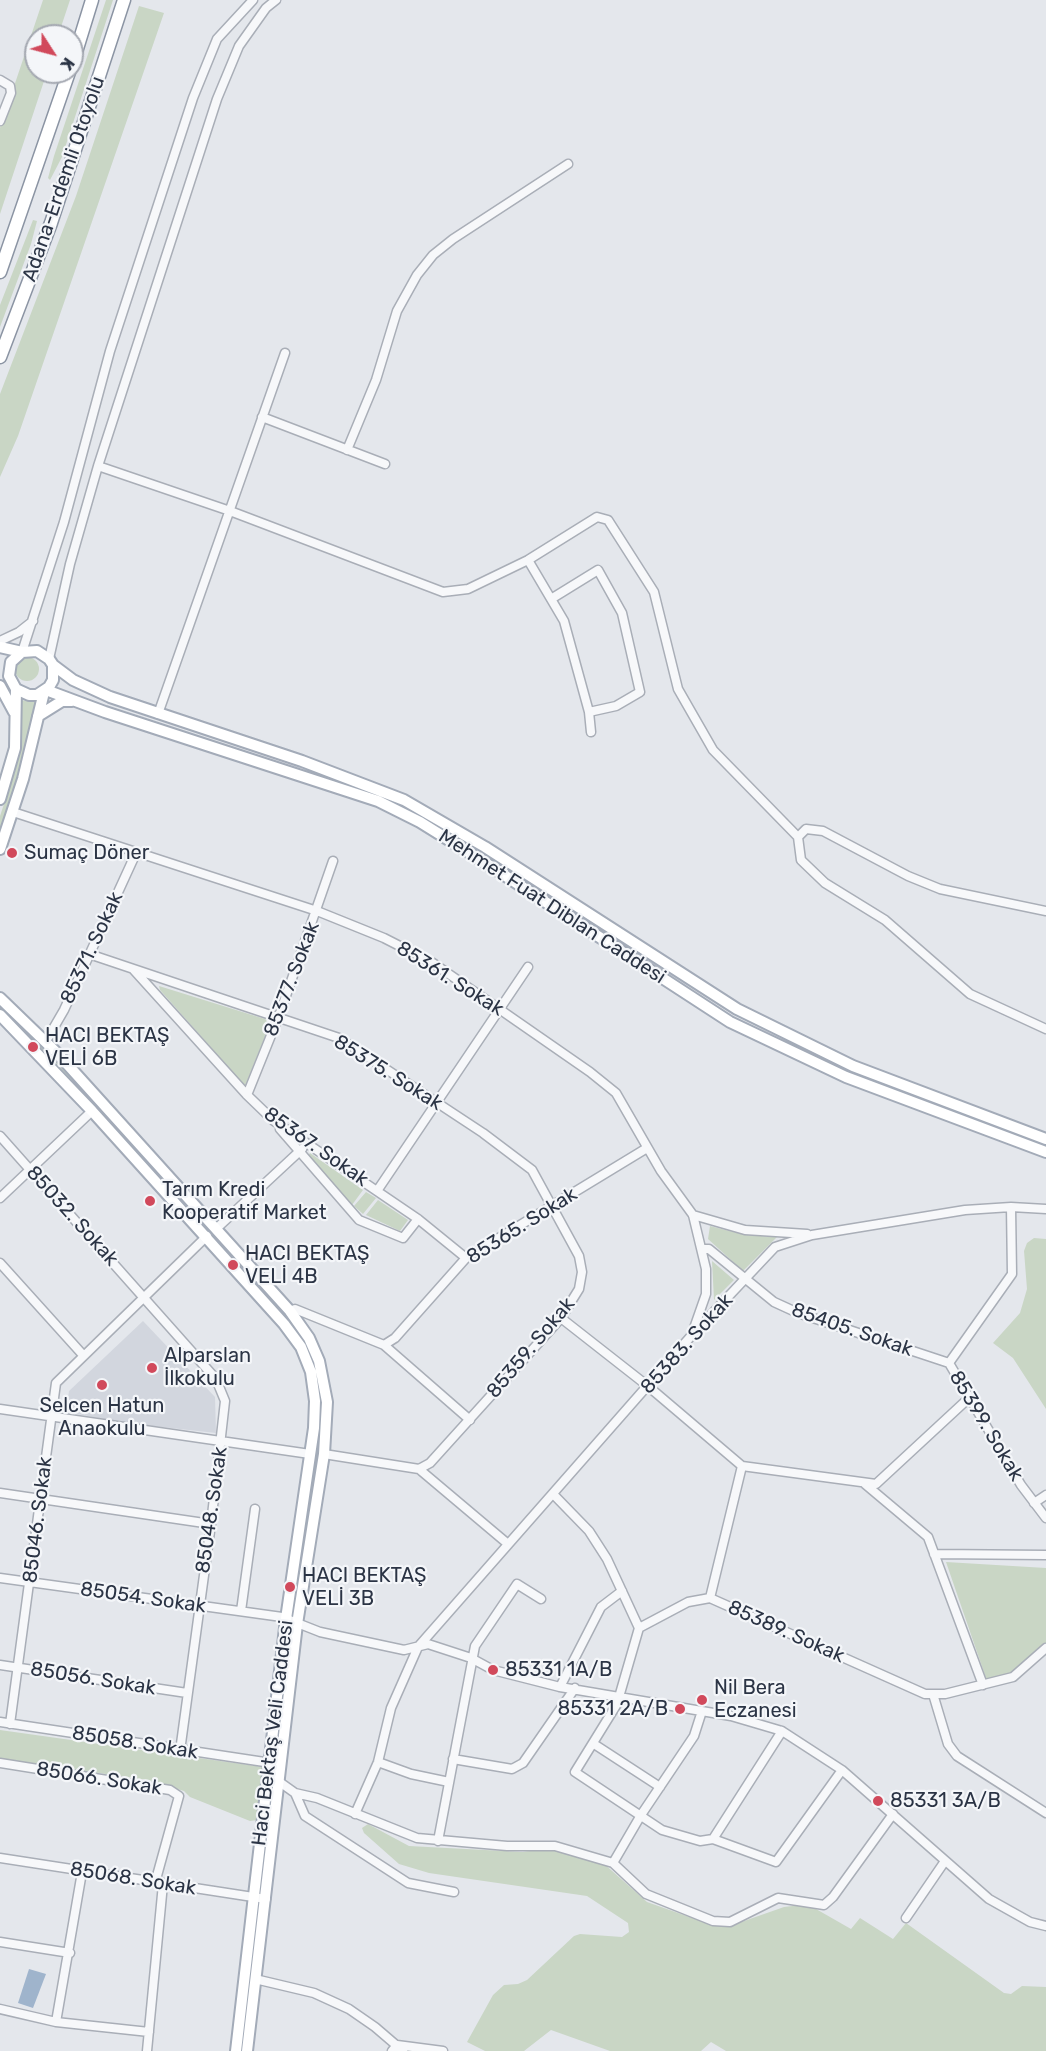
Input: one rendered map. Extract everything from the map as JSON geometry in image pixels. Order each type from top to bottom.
[{"type":"highway","name":"Adana-Erdemli Otoyolu","points":[[84,26],[92,0]]},
{"type":"highway","name":"Adana-Erdemli Otoyolu","points":[[0,357],[51,223],[124,0]]},
{"type":"highway","name":"Adana-Erdemli Otoyolu","points":[[0,272],[65,84]]},
{"type":"main road","points":[[0,647],[22,652],[37,651],[51,662],[53,680],[45,691],[13,812],[0,849]]},
{"type":"main road","points":[[22,652],[11,662],[4,675],[16,689],[29,696],[45,691]]},
{"type":"main road","name":"Mehmet Fuat Diblan Caddesi","points":[[51,662],[74,680],[110,697],[302,761],[404,800],[485,848],[758,1020],[853,1066],[1046,1139]]},
{"type":"main road","points":[[0,686],[15,714]]},
{"type":"main road","points":[[0,799],[15,748],[16,689]]},
{"type":"main road","name":"Mehmet Fuat Diblan Caddesi","points":[[45,691],[378,801],[430,829],[730,1022],[846,1077],[1046,1152]]},
{"type":"main road","points":[[38,716],[62,700],[75,701]]},
{"type":"main road","name":"Haci Bektaş Veli Caddesi","points":[[0,998],[46,1041],[217,1228],[290,1311],[309,1338],[320,1361],[327,1402],[324,1454],[297,1624],[281,1783],[247,2051]]},
{"type":"main road","name":"Haci Bektaş Veli Caddesi","points":[[0,1015],[207,1236],[284,1324],[301,1347],[311,1372],[315,1401],[310,1454],[286,1619],[236,2051]]},
{"type":"street","points":[[22,652],[64,522],[110,351],[193,98],[217,39],[253,0]]},
{"type":"street","points":[[51,662],[70,564],[98,466],[217,99],[239,46],[266,8],[276,0]]},
{"type":"street","points":[[0,80],[10,86],[11,93],[0,121]]},
{"type":"street","points":[[347,450],[376,380],[397,311],[417,275],[433,255],[453,239],[568,164]]},
{"type":"street","points":[[158,714],[285,353]]},
{"type":"street","points":[[262,417],[385,464]]},
{"type":"street","points":[[98,466],[230,511],[443,592],[468,589],[528,560],[597,517],[608,520],[654,592],[678,689],[713,750],[798,837],[801,860],[825,884],[885,920],[970,994],[1046,1029]]},
{"type":"street","points":[[528,560],[564,621],[589,712],[591,732]]},
{"type":"street","points":[[551,599],[598,570],[622,613],[640,692],[616,706],[589,712]]},
{"type":"street","points":[[0,641],[19,632],[33,620]]},
{"type":"street","name":"85361. Sokak","points":[[13,812],[317,911],[384,938],[433,963],[590,1072],[616,1093],[647,1148],[693,1215],[702,1249],[706,1294],[692,1335]]},
{"type":"street","points":[[798,837],[806,829],[824,831],[908,876],[940,889],[1046,911]]},
{"type":"street","name":"85371. Sokak","points":[[46,1041],[64,1011],[136,853]]},
{"type":"street","name":"85377. Sokak","points":[[247,1095],[317,911],[333,861]]},
{"type":"street","name":"85375. Sokak","points":[[89,954],[339,1038],[436,1102],[532,1170],[551,1207]]},
{"type":"street","points":[[377,1191],[528,967]]},
{"type":"street","name":"85367. Sokak","points":[[132,968],[247,1095],[274,1121],[418,1219],[466,1258]]},
{"type":"street","points":[[0,1197],[92,1111]]},
{"type":"street","points":[[274,1121],[298,1152],[359,1220],[403,1238],[418,1219]]},
{"type":"street","name":"85032. Sokak","points":[[0,1136],[143,1296]]},
{"type":"street","points":[[217,1228],[306,1144]]},
{"type":"street","name":"85365. Sokak","points":[[384,1345],[395,1338],[466,1258],[647,1148]]},
{"type":"street","name":"85359. Sokak","points":[[419,1469],[430,1463],[561,1318],[579,1289],[582,1272],[579,1256],[551,1207]]},
{"type":"street","points":[[949,1363],[1012,1274],[1011,1207]]},
{"type":"street","name":"85383. Sokak","points":[[355,1814],[378,1762],[391,1708],[418,1647],[649,1387],[692,1335],[775,1247],[812,1235],[965,1210],[1011,1207],[1046,1209]]},
{"type":"street","points":[[693,1215],[745,1230],[812,1235]]},
{"type":"street","name":"85046. Sokak","points":[[10,1724],[56,1383],[207,1236]]},
{"type":"street","name":"85405. Sokak","points":[[702,1249],[709,1249],[774,1302],[798,1313],[949,1363]]},
{"type":"street","points":[[0,1263],[83,1355]]},
{"type":"street","name":"85048. Sokak","points":[[143,1296],[216,1379],[225,1401],[222,1440],[180,1751]]},
{"type":"street","points":[[290,1311],[295,1309],[384,1345],[470,1420]]},
{"type":"street","points":[[561,1318],[649,1387],[742,1466],[876,1484],[970,1397]]},
{"type":"street","name":"85399. Sokak","points":[[949,1363],[1021,1485],[1046,1518]]},
{"type":"street","points":[[0,1409],[310,1454]]},
{"type":"street","points":[[324,1454],[419,1469],[508,1544]]},
{"type":"street","points":[[710,1598],[742,1466]]},
{"type":"street","points":[[865,1484],[928,1537],[983,1685]]},
{"type":"street","points":[[0,1493],[211,1524]]},
{"type":"street","points":[[554,1495],[589,1530],[607,1558],[639,1628],[620,1698],[575,1772],[662,1830],[700,1840],[713,1839],[776,1862],[842,1770]]},
{"type":"street","points":[[1034,1503],[1046,1495]]},
{"type":"street","points":[[241,1611],[255,1509]]},
{"type":"street","points":[[934,1554],[1046,1555]]},
{"type":"street","name":"85054. Sokak","points":[[0,1578],[286,1619],[297,1624],[404,1650],[428,1644],[471,1658],[493,1670],[560,1687],[731,1716],[782,1731],[842,1770],[989,1899],[1030,1922],[1046,1926]]},
{"type":"street","points":[[438,1841],[471,1658],[483,1633],[517,1584],[541,1599]]},
{"type":"street","points":[[560,1687],[601,1607],[622,1591]]},
{"type":"street","name":"85389. Sokak","points":[[639,1628],[688,1602],[710,1598],[923,1694],[933,1694]]},
{"type":"street","points":[[1046,1648],[1013,1677],[933,1694],[948,1744],[957,1756],[1046,1813]]},
{"type":"street","name":"85056. Sokak","points":[[0,1665],[187,1693]]},
{"type":"street","points":[[453,1759],[512,1769],[523,1763],[575,1688]]},
{"type":"street","points":[[613,1863],[641,1815],[694,1736],[702,1711]]},
{"type":"street","name":"85058. Sokak","points":[[0,1722],[271,1763]]},
{"type":"street","points":[[713,1839],[782,1731]]},
{"type":"street","points":[[594,1744],[660,1787]]},
{"type":"street","points":[[378,1762],[411,1774],[448,1782]]},
{"type":"street","name":"85066. Sokak","points":[[0,1763],[170,1790],[179,1796],[159,1883]]},
{"type":"street","points":[[281,1783],[295,1793],[317,1798],[396,1832],[438,1841],[555,1846],[613,1863],[646,1894],[713,1921],[730,1922],[778,1898],[824,1905],[833,1897],[893,1814]]},
{"type":"street","points":[[295,1793],[305,1816],[408,1883],[454,1892]]},
{"type":"street","name":"85068. Sokak","points":[[0,1858],[266,1899]]},
{"type":"street","points":[[906,1918],[945,1861]]},
{"type":"street","points":[[56,2022],[70,1953],[82,1872]]},
{"type":"street","points":[[147,2051],[159,1883]]},
{"type":"street","points":[[0,1942],[70,1953]]},
{"type":"street","points":[[255,1979],[314,1994],[349,2009],[397,2049],[443,2051]]},
{"type":"street","points":[[0,2009],[56,2022],[149,2032]]},
{"type":"shaded area","name":"Alparslan İlkokulu","points":[[143,1321],[215,1397],[216,1433],[126,1423],[66,1412],[69,1391]]},
{"type":"green space","points":[[43,0],[70,0],[62,24],[35,24]]},
{"type":"green space","points":[[106,0],[113,0],[62,157],[50,180],[48,178],[54,156],[78,84],[84,84],[84,66]]},
{"type":"green space","points":[[139,6],[164,13],[18,436],[0,477],[0,394],[76,196]]},
{"type":"green space","points":[[24,57],[24,84],[43,84],[0,214],[0,128]]},
{"type":"green space","points":[[33,220],[37,221],[31,244],[0,327],[0,305]]},
{"type":"green space","points":[[27,657],[36,660],[39,669],[36,678],[27,681],[18,678],[15,669],[18,660]]},
{"type":"green space","points":[[20,700],[36,702],[14,791],[0,834],[0,816],[16,768],[21,739]]},
{"type":"green space","points":[[159,986],[265,1019],[270,1024],[245,1086],[160,990]]},
{"type":"green space","points":[[0,1004],[47,1050],[291,1319],[305,1339],[316,1362],[322,1401],[321,1431],[292,1609],[319,1402],[289,1321],[44,1052],[0,1010]]},
{"type":"green space","points":[[310,1153],[363,1190],[352,1205],[308,1156]]},
{"type":"green space","points":[[366,1192],[376,1198],[363,1214],[354,1206]]},
{"type":"green space","points":[[378,1200],[408,1220],[400,1231],[366,1215]]},
{"type":"green space","points":[[710,1226],[745,1235],[777,1237],[743,1271],[708,1239]]},
{"type":"green space","points":[[1034,1238],[1046,1239],[1046,1409],[1013,1358],[993,1343],[1020,1313],[1027,1289],[1024,1251],[1027,1243]]},
{"type":"green space","points":[[712,1261],[734,1280],[714,1300]]},
{"type":"green space","points":[[946,1562],[1046,1568],[1046,1643],[1010,1676],[987,1681]]},
{"type":"green space","points":[[290,1638],[261,1893],[288,1639]]},
{"type":"green space","points":[[0,1730],[263,1767],[258,1820],[250,1821],[190,1797],[184,1791],[148,1780],[0,1759]]},
{"type":"green space","points":[[368,1824],[409,1846],[523,1852],[552,1847],[602,1862],[647,1902],[712,1925],[727,1927],[784,1907],[801,1905],[816,1909],[851,1929],[860,1918],[893,1939],[906,1923],[1004,1993],[1011,1994],[1022,1986],[1046,1987],[1046,2051],[726,2051],[711,2042],[701,2051],[610,2051],[551,2030],[524,2051],[485,2051],[467,2042],[493,1995],[504,1985],[518,1984],[527,1980],[574,1936],[580,1934],[622,1937],[629,1932],[628,1923],[587,1896],[429,1873],[399,1864],[364,1833],[362,1828]]},
{"type":"water","points":[[29,1969],[46,1974],[33,2008],[18,2003]]},
{"type":"place","name":"Sumaç Döner","points":[[12,853]]},
{"type":"place","name":"HACI BEKTAŞ VELİ 6B","points":[[33,1047]]},
{"type":"place","name":"Tarım Kredi Kooperatif Market","points":[[150,1201]]},
{"type":"place","name":"HACI BEKTAŞ VELİ 4B","points":[[233,1265]]},
{"type":"place","name":"Alparslan İlkokulu","points":[[152,1368]]},
{"type":"place","name":"Selcen Hatun Anaokulu","points":[[102,1385]]},
{"type":"place","name":"HACI BEKTAŞ VELİ 3B","points":[[290,1587]]},
{"type":"place","name":"85331 1A/B","points":[[493,1670]]},
{"type":"place","name":"Nil Bera Eczanesi","points":[[702,1700]]},
{"type":"place","name":"85331 2A/B","points":[[680,1709]]},
{"type":"place","name":"85331 3A/B","points":[[878,1801]]}]
